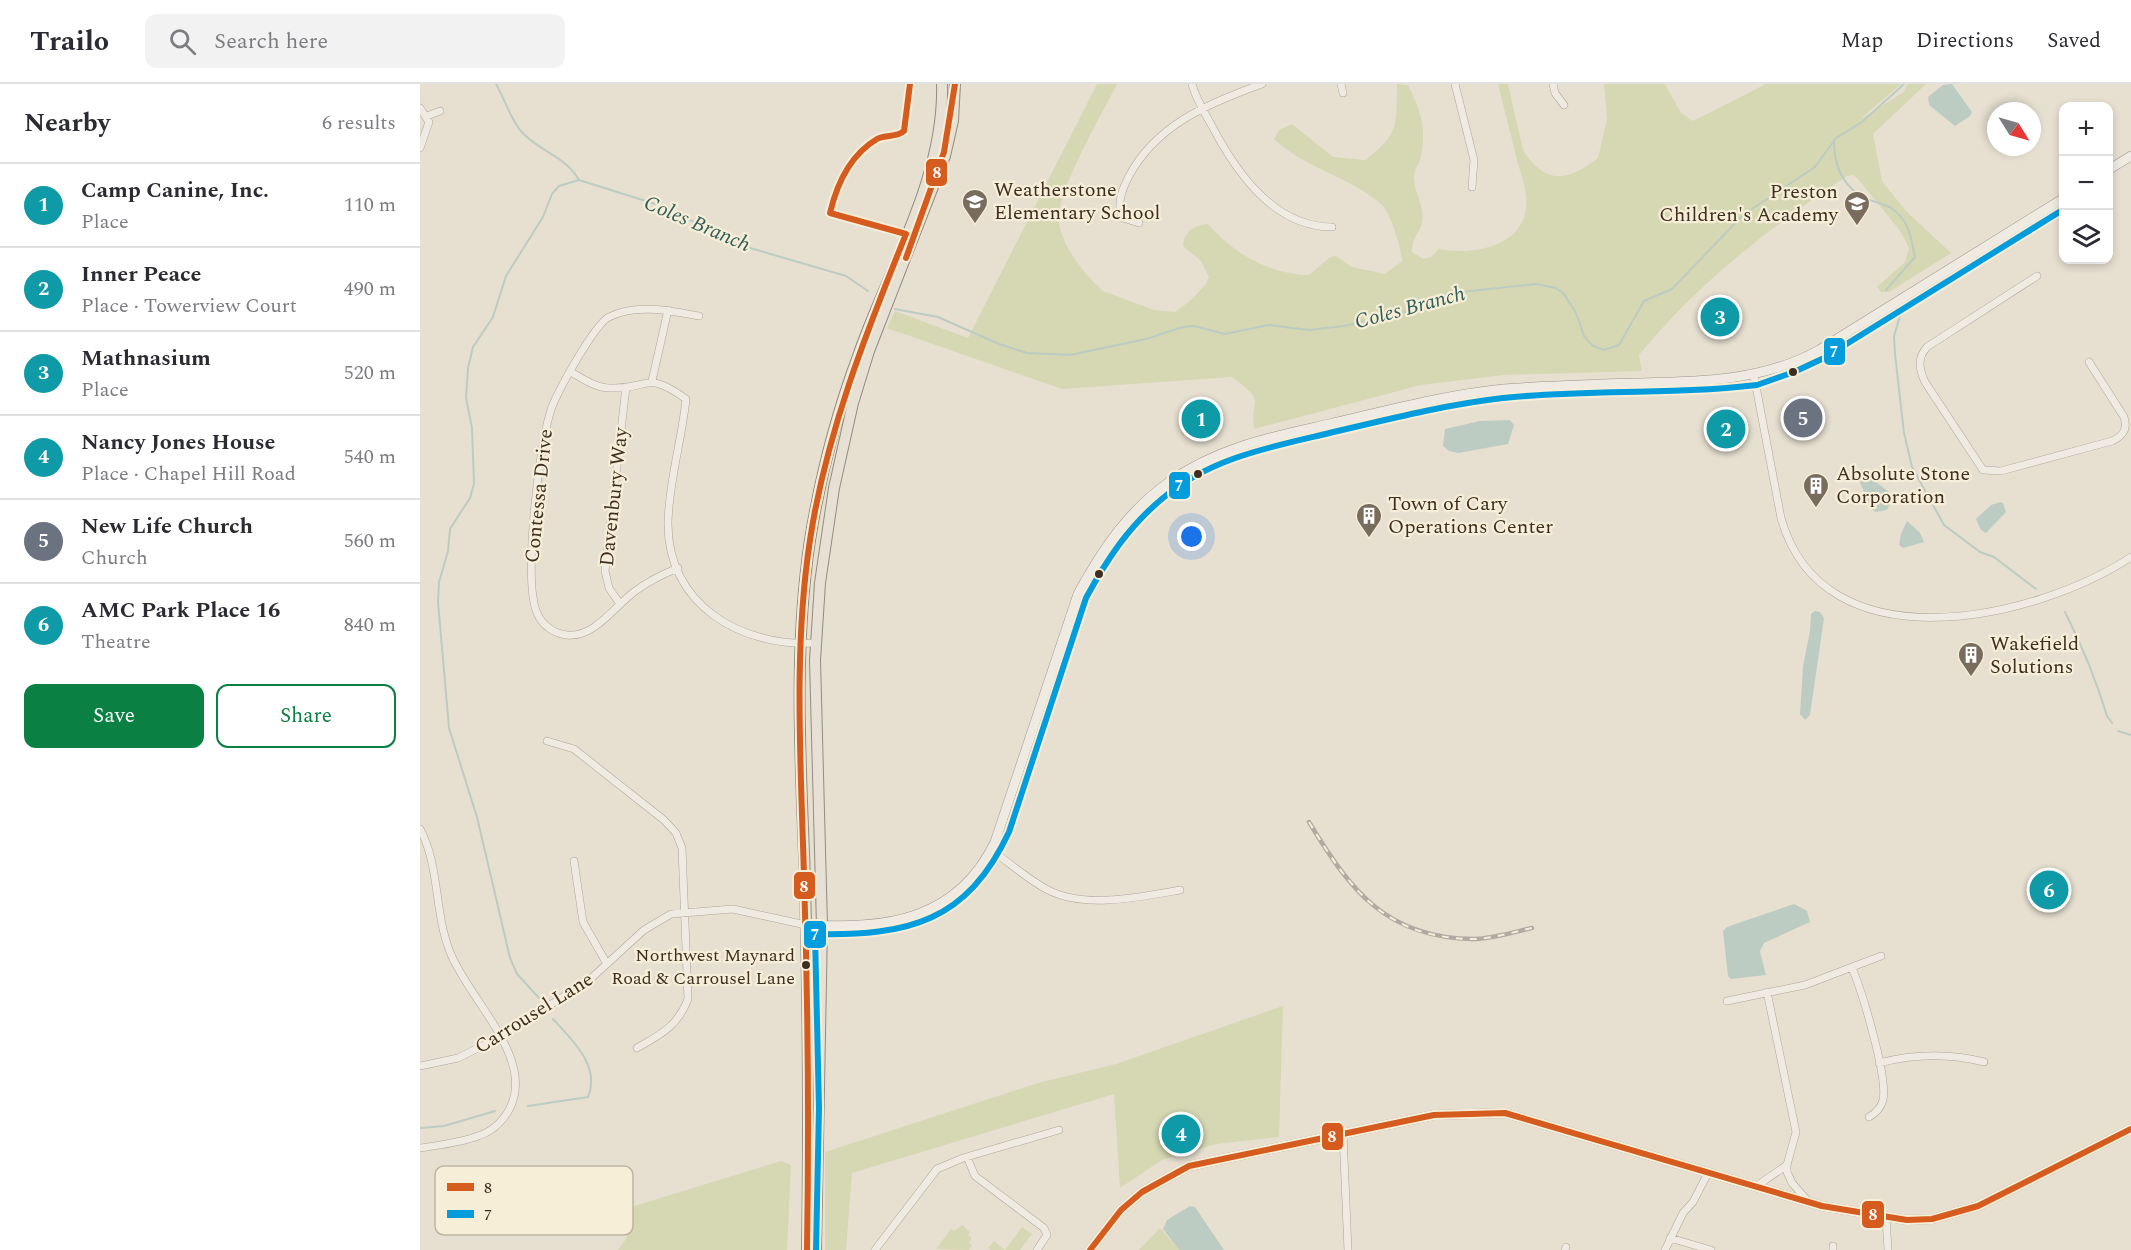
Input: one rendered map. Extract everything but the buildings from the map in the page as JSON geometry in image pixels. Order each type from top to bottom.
[{"type":"main road","points":[[814,1107],[806,925],[800,644],[813,522],[837,420],[857,357],[906,234],[937,142],[942,84]]},
{"type":"main road","points":[[807,1250],[822,926],[814,706],[816,643],[827,530],[844,440],[869,351],[945,156],[952,121],[955,84]]},
{"type":"main road","points":[[812,1172],[816,1250]]},
{"type":"street","points":[[906,234],[830,213],[840,177],[853,162],[878,139],[896,137],[904,131],[910,84]]},
{"type":"street","points":[[1192,84],[1232,162],[1255,189],[1312,227],[1332,227]]},
{"type":"street","points":[[1139,223],[1123,218],[1120,213],[1120,197],[1132,170],[1159,137],[1180,120],[1262,84]]},
{"type":"street","points":[[1341,84],[1343,93]]},
{"type":"street","points":[[1455,84],[1474,160],[1472,187]]},
{"type":"street","points":[[1553,84],[1555,93],[1564,105]]},
{"type":"street","points":[[420,108],[427,116],[427,133],[420,148]]},
{"type":"street","points":[[427,116],[440,111]]},
{"type":"street","points":[[2113,167],[2131,156]]},
{"type":"street","points":[[806,925],[875,924],[922,914],[958,893],[976,874],[991,850],[1078,594],[1098,557],[1122,524],[1158,490],[1187,470],[1217,454],[1256,440],[1420,403],[1502,389],[1754,376],[1791,364],[1819,350],[2059,201]]},
{"type":"street","points":[[2037,276],[1927,346],[1921,353],[1920,372],[1925,382],[1983,470],[2001,471],[2112,441],[2123,434],[2126,428],[2124,417],[2089,362]]},
{"type":"street","points":[[652,381],[668,310]]},
{"type":"street","name":"Contessa Drive","points":[[678,568],[647,584],[594,627],[575,635],[551,630],[542,621],[536,608],[530,567],[547,424],[556,398],[604,320],[618,313],[668,310],[699,316]]},
{"type":"street","points":[[571,372],[602,387],[626,387],[652,381],[672,389],[686,399],[668,521],[678,568],[698,602],[721,622],[763,640],[800,644],[816,643]]},
{"type":"street","points":[[1754,376],[1781,518],[1788,539],[1794,551],[1817,581],[1849,602],[1868,609],[1912,616],[1984,613],[2057,595],[2098,577],[2131,557]]},
{"type":"street","name":"Davenbury Way","points":[[620,604],[609,588],[605,571],[626,387]]},
{"type":"street","points":[[547,741],[574,749],[672,828],[681,848],[688,987],[686,1005],[678,1021],[670,1029],[637,1048]]},
{"type":"street","points":[[420,829],[430,854],[440,921],[446,942],[464,981],[513,1060],[517,1075],[516,1092],[507,1113],[492,1130],[477,1137],[420,1148]]},
{"type":"street","points":[[991,850],[1031,880],[1063,896],[1092,899],[1180,890]]},
{"type":"street","points":[[574,861],[583,922],[607,964]]},
{"type":"street","name":"Carrousel Lane","points":[[420,1066],[458,1058],[586,983],[658,919],[685,912],[733,909],[806,925]]},
{"type":"street","points":[[1728,1001],[1805,985],[1881,956]]},
{"type":"street","points":[[1852,968],[1866,1003],[1884,1099],[1877,1112],[1869,1117]]},
{"type":"street","points":[[1767,992],[1796,1132],[1787,1165],[1792,1183],[1806,1200]]},
{"type":"street","points":[[1879,1063],[1924,1055],[1949,1056],[1984,1062]]},
{"type":"street","points":[[1090,1250],[1121,1210],[1142,1192],[1189,1166],[1434,1115],[1504,1113],[1806,1200],[1886,1218],[1932,1219],[1967,1210],[2131,1130]]},
{"type":"street","points":[[875,1250],[937,1169],[967,1157],[1059,1130]]},
{"type":"street","points":[[1343,1134],[1348,1250]]},
{"type":"street","points":[[967,1157],[975,1176],[1044,1228],[1047,1235],[1037,1250]]},
{"type":"street","points":[[1755,1187],[1787,1165]]},
{"type":"street","points":[[1665,1250],[1708,1173]]},
{"type":"street","points":[[1886,1218],[1888,1250]]},
{"type":"street","points":[[1670,1238],[1711,1250]]},
{"type":"green space","points":[[1097,84],[1117,84],[1071,175],[1059,210],[1061,232],[1076,260],[1103,291],[1154,310],[1175,312],[1190,301],[1206,284],[1209,277],[1201,261],[1183,246],[1188,233],[1194,228],[1208,224],[1229,244],[1253,260],[1266,267],[1294,274],[1309,275],[1330,257],[1336,256],[1352,267],[1385,274],[1402,261],[1389,215],[1382,205],[1356,187],[1299,158],[1274,139],[1279,130],[1292,124],[1333,157],[1365,160],[1385,143],[1394,128],[1397,84],[1408,85],[1416,102],[1423,128],[1423,146],[1414,175],[1414,183],[1423,217],[1412,252],[1423,259],[1431,257],[1439,249],[1469,251],[1498,244],[1520,226],[1525,213],[1526,196],[1498,84],[1508,84],[1523,150],[1540,170],[1558,176],[1577,172],[1598,158],[1607,119],[1604,84],[1665,84],[1681,113],[1693,121],[1766,84],[1901,84],[1859,120],[1904,92],[1907,84],[1926,84],[1873,134],[1882,181],[1906,211],[1951,253],[1889,292],[1881,292],[1877,287],[1905,262],[1909,248],[1901,232],[1858,179],[1853,175],[1847,176],[1790,215],[1710,280],[1639,355],[1642,371],[1504,375],[1421,385],[1254,429],[1255,400],[1250,391],[1232,377],[1062,389],[887,328],[895,311],[968,338]]},
{"type":"green space","points":[[1283,1006],[1279,1137],[1216,1144],[1162,1160],[1120,1188],[1114,1094],[852,1173],[846,1250],[825,1250],[825,1152],[1038,1083],[1116,1064]]},
{"type":"green space","points":[[781,1161],[791,1165],[787,1250],[618,1250],[627,1235],[633,1235],[633,1206]]},
{"type":"green space","points":[[962,1225],[970,1232],[968,1235],[972,1238],[969,1250],[936,1249],[951,1229],[954,1231]]},
{"type":"green space","points":[[1022,1227],[1032,1234],[1020,1250],[1005,1250]]},
{"type":"green space","points":[[1160,1228],[1179,1250],[1139,1250]]},
{"type":"green space","points":[[994,1241],[1005,1250],[991,1250],[988,1248]]},
{"type":"shaded area","points":[[1952,84],[1972,112],[1970,116],[1955,126],[1929,105],[1928,97],[1943,85]]},
{"type":"shaded area","points":[[1510,420],[1514,425],[1508,444],[1458,453],[1449,451],[1443,446],[1445,429],[1480,421]]},
{"type":"shaded area","points":[[1863,476],[1868,476],[1889,492],[1892,499],[1887,510],[1876,512],[1871,509],[1860,482]]},
{"type":"shaded area","points":[[2003,503],[2006,512],[1986,533],[1981,530],[1976,519],[1991,505]]},
{"type":"shaded area","points":[[1907,521],[1920,533],[1924,542],[1903,548],[1899,545]]},
{"type":"shaded area","points":[[1815,611],[1820,612],[1824,618],[1810,715],[1805,720],[1800,714],[1803,666],[1811,614]]},
{"type":"shaded area","points":[[1794,904],[1807,911],[1810,922],[1764,943],[1760,951],[1766,975],[1731,979],[1728,976],[1723,931],[1727,927]]},
{"type":"shaded area","points":[[1190,1206],[1195,1207],[1224,1250],[1179,1250],[1163,1229],[1167,1220]]},
{"type":"waterway","name":"Coles Branch","points":[[496,84],[520,130],[567,165],[579,180]]},
{"type":"waterway","name":"Coles Branch","points":[[895,309],[938,317],[999,344],[1027,353],[1070,355],[1146,339],[1183,327],[1194,326],[1225,334],[1269,325],[1309,330],[1344,326],[1409,311],[1453,293],[1536,284],[1556,288],[1564,294],[1576,313],[1584,336],[1593,346],[1604,350],[1619,345],[1644,301],[1672,289],[1743,215],[1815,167],[1836,138],[1862,122],[1904,84]]},
{"type":"waterway","points":[[1834,141],[1839,170],[1852,189],[1864,198],[1893,209],[1908,229],[1915,257],[1886,290]]},
{"type":"waterway","points":[[539,998],[517,974],[510,958],[477,817],[449,728],[438,602],[439,582],[448,551],[450,529],[470,498],[474,484],[472,428],[466,398],[468,368],[473,347],[493,317],[506,276],[543,217],[552,194],[559,186],[579,180],[668,208],[733,243],[846,276],[868,291]]},
{"type":"waterway","points":[[1900,316],[1894,336],[1895,354],[1904,433],[1912,467],[1944,525],[1980,552],[1994,557],[2036,589]]},
{"type":"waterway","points":[[2065,612],[2088,663],[2107,716],[2112,723]]},
{"type":"waterway","points":[[2118,731],[2131,735]]},
{"type":"waterway","points":[[528,1106],[588,1097],[591,1086],[588,1064],[576,1045],[553,1019]]},
{"type":"waterway","points":[[420,1128],[444,1126],[495,1111]]},
{"type":"railway","points":[[1309,822],[1324,847],[1356,889],[1374,906],[1416,930],[1443,936],[1480,939],[1532,928]]},
{"type":"transit line","name":"8","points":[[807,1250],[807,1017],[800,750],[801,624],[805,582],[817,500],[837,423],[862,346],[906,234],[830,213],[836,191],[846,171],[859,153],[877,139],[898,135],[904,131],[910,84]]},
{"type":"transit line","name":"8","points":[[906,258],[944,152],[955,84]]},
{"type":"transit line","name":"7","points":[[816,1250],[819,1108],[815,934],[879,932],[906,926],[931,918],[954,904],[974,886],[992,862],[1009,832],[1086,598],[1120,544],[1163,498],[1199,474],[1238,457],[1279,445],[1434,409],[1535,395],[1694,390],[1757,385],[1824,358],[2062,210]]},
{"type":"transit line","name":"8","points":[[1090,1250],[1121,1210],[1142,1192],[1189,1166],[1434,1115],[1505,1113],[1822,1206],[1907,1220],[1932,1219],[1978,1206],[2131,1129]]},
{"type":"place","name":"Weatherstone Elementary School","points":[[975,225]]},
{"type":"place","name":"Preston Children's Academy","points":[[1857,227]]},
{"type":"place","name":"Mathnasium","points":[[1720,317]]},
{"type":"place","name":"New Life Church","points":[[1803,418]]},
{"type":"place","name":"Camp Canine, Inc.","points":[[1201,419]]},
{"type":"place","name":"Inner Peace","points":[[1726,429]]},
{"type":"place","name":"Absolute Stone Corporation","points":[[1816,509]]},
{"type":"place","name":"Town of Cary Operations Center","points":[[1369,539]]},
{"type":"place","name":"Wakefield Solutions","points":[[1971,678]]},
{"type":"place","name":"AMC Park Place 16","points":[[2049,890]]},
{"type":"place","name":"Northwest Maynard Road & Carrousel Lane","points":[[806,965]]},
{"type":"place","name":"Nancy Jones House","points":[[1181,1134]]}]
